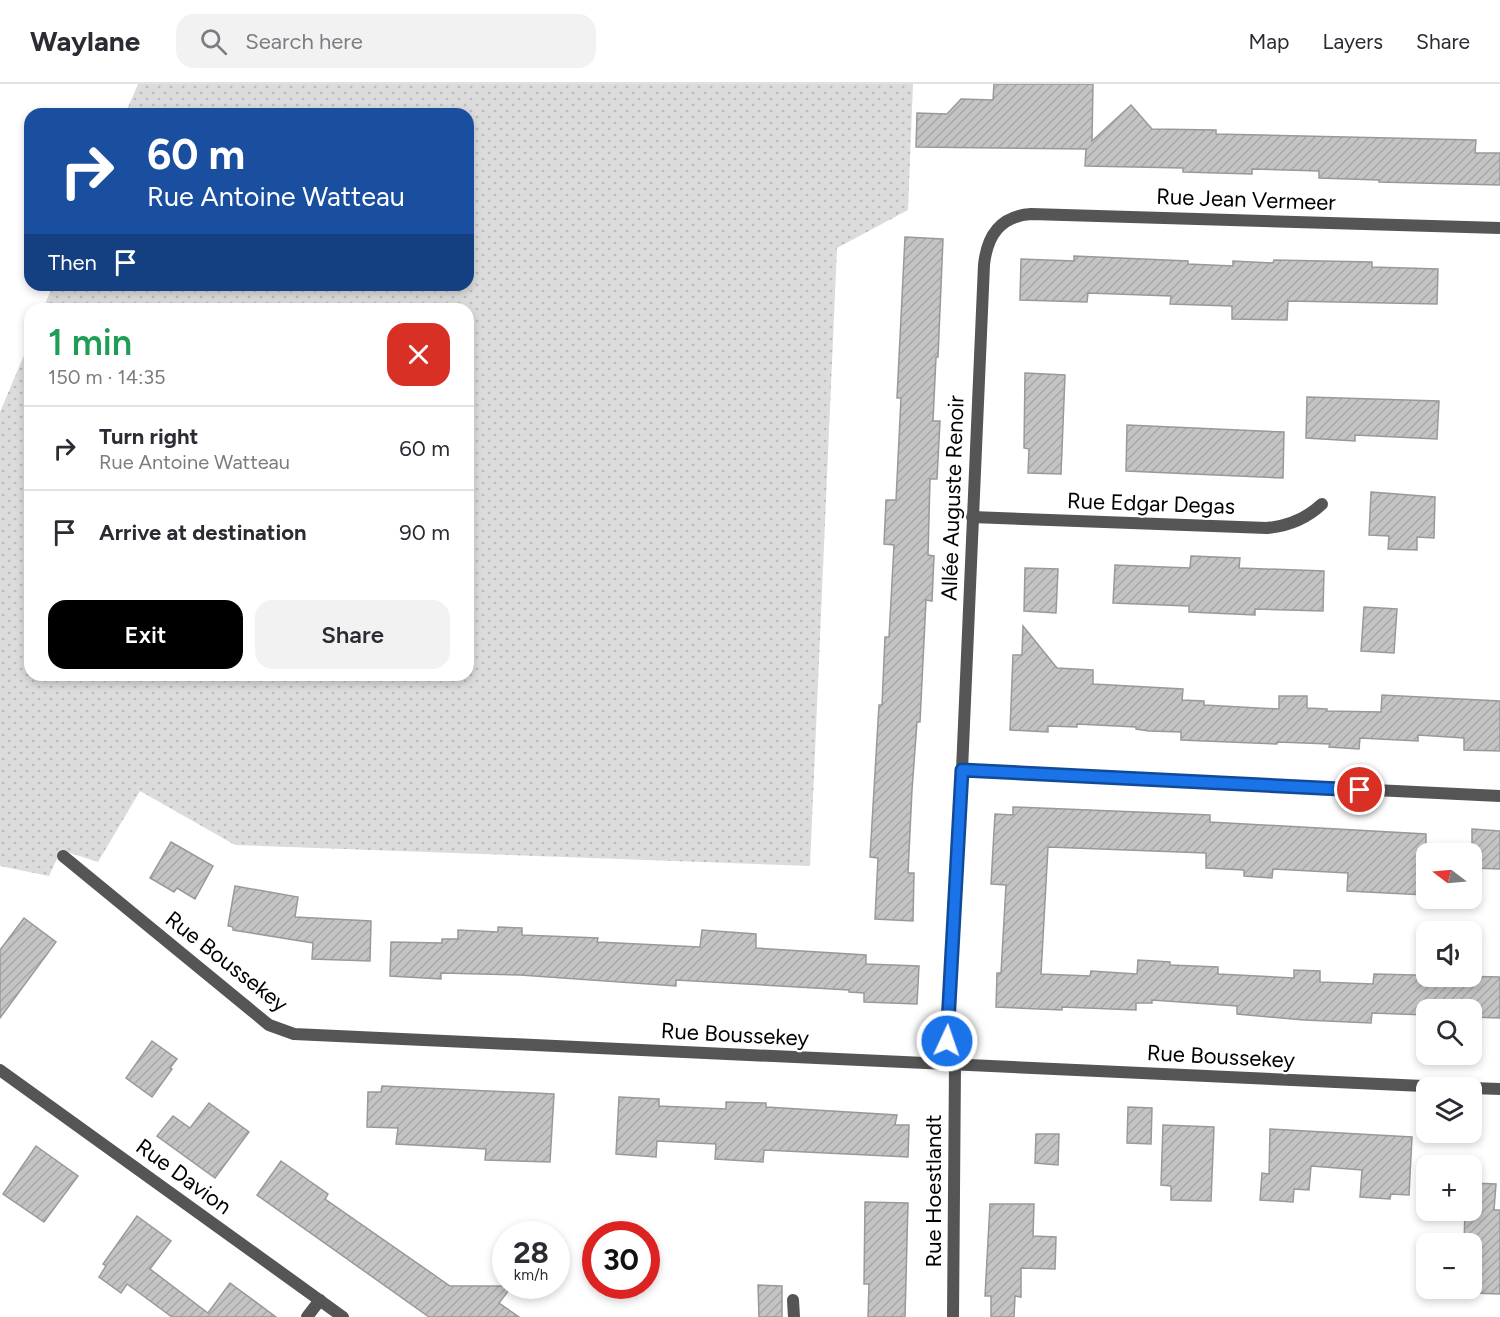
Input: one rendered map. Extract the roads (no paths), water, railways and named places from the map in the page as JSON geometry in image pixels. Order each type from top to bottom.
[{"type":"street","name":"Rue Jean Vermeer","points":[[994,230],[1011,218],[1031,214],[1500,228]]},
{"type":"street","name":"Allée Auguste Renoir","points":[[951,1064],[984,265],[987,247],[994,230]]},
{"type":"street","name":"Rue Edgar Degas","points":[[972,517],[1267,528],[1300,520],[1322,504]]},
{"type":"street","points":[[962,770],[1500,796]]},
{"type":"street","name":"Rue Boussekey","points":[[63,856],[269,1025],[286,1032],[327,1037],[1416,1086]]},
{"type":"street","name":"Rue Hoestlandt","points":[[951,1064],[953,1317]]},
{"type":"street","name":"Rue Davion","points":[[0,1070],[343,1317]]},
{"type":"street","name":"Rue Boussekey","points":[[1482,1088],[1500,1089]]},
{"type":"street","points":[[307,1317],[320,1300]]},
{"type":"street","points":[[794,1300],[794,1317]]}]
